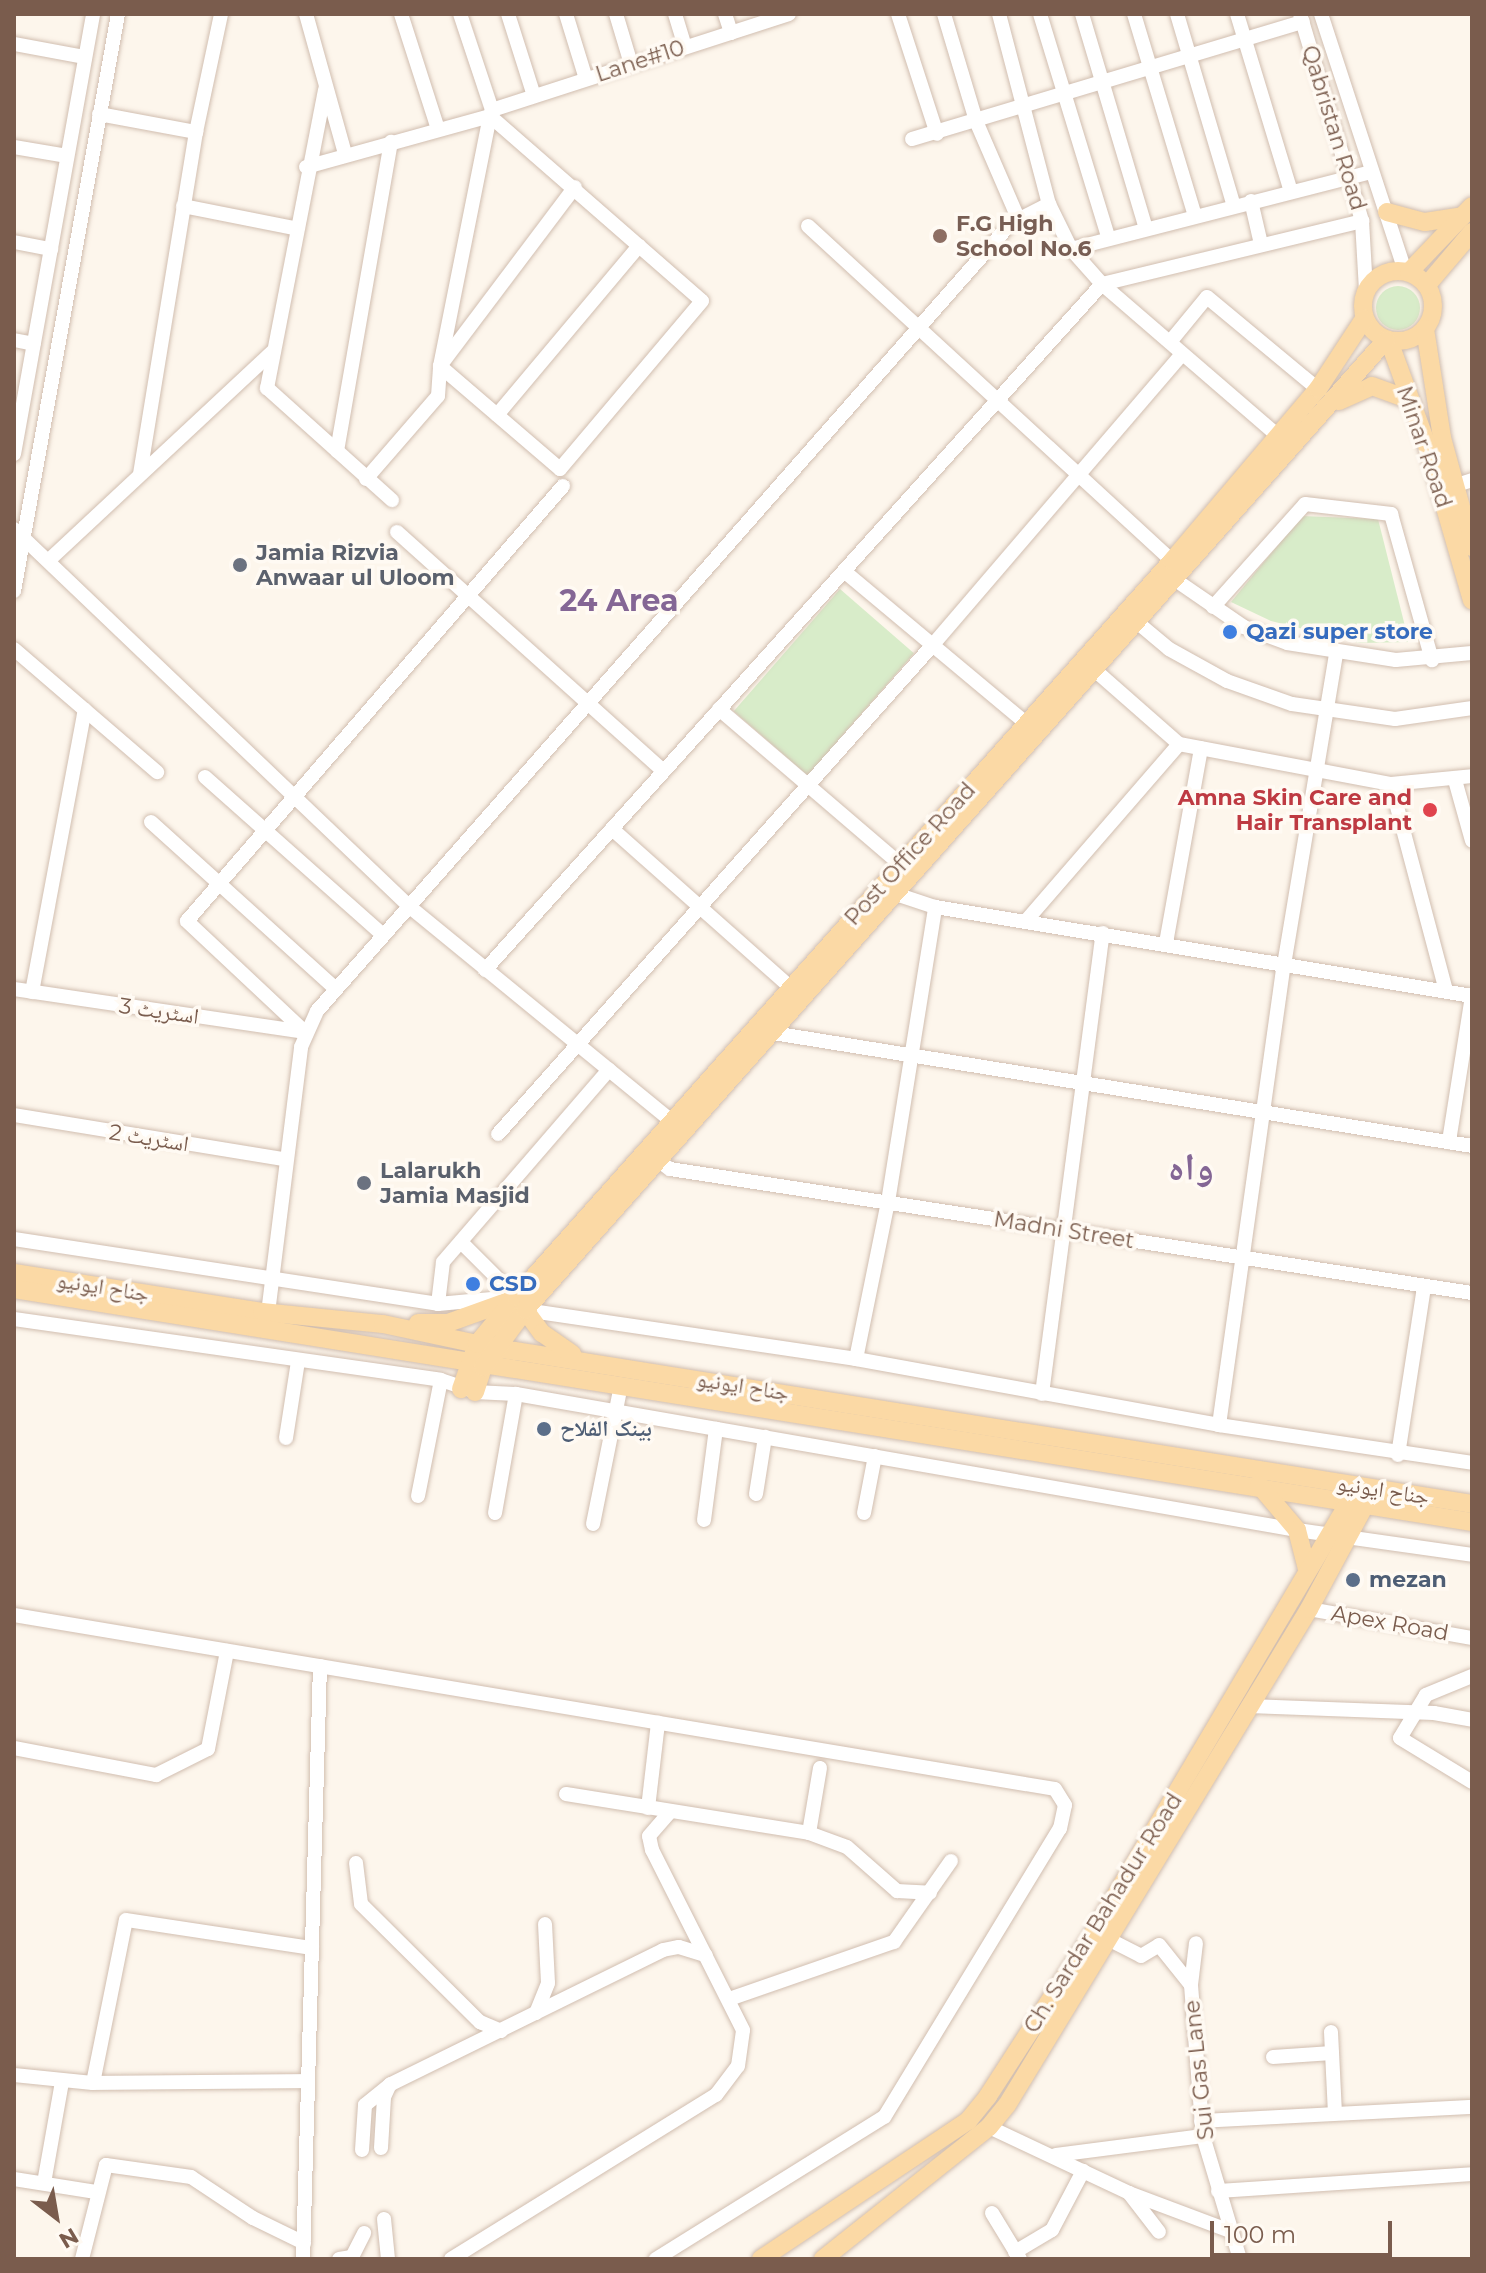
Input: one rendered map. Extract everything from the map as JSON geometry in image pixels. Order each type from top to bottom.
[{"type":"main road","points":[[1387,212],[1425,222],[1469,218]]},
{"type":"main road","points":[[1407,271],[1469,218]]},
{"type":"main road","points":[[1427,285],[1469,218]]},
{"type":"main road","points":[[1389,271],[1407,271],[1427,285],[1433,312],[1425,329],[1411,339],[1387,340],[1364,319],[1366,291],[1389,271]]},
{"type":"main road","name":"Post Office Road","points":[[468,1390],[477,1344],[520,1304],[652,1156],[773,1033],[887,891],[1038,721],[1279,437],[1318,389],[1364,319]]},
{"type":"main road","name":"Minar Road","points":[[1425,329],[1434,440],[1472,600]]},
{"type":"main road","name":"Minar Road","points":[[1387,340],[1410,400],[1463,483],[1472,547]]},
{"type":"main road","name":"Post Office Road","points":[[652,1156],[671,1121],[791,988],[887,891],[900,864],[1038,721],[1097,672],[1387,340]]},
{"type":"main road","points":[[1326,411],[1372,386],[1410,400]]},
{"type":"main road","name":"جناح ایونیو","points":[[14,1273],[268,1313],[383,1324],[496,1348],[576,1357],[1362,1495],[1472,1522]]},
{"type":"main road","name":"جناح ایونیو","points":[[14,1289],[475,1366],[621,1385],[1259,1485],[1472,1504]]},
{"type":"main road","points":[[383,1324],[448,1323],[520,1304],[542,1333],[576,1357]]},
{"type":"main road","name":"Post Office Road","points":[[475,1366],[496,1348],[520,1304]]},
{"type":"main road","points":[[1259,1485],[1297,1530],[1307,1569]]},
{"type":"main road","name":"Ch. Sardar Bahadur Road","points":[[761,2259],[968,2121],[1309,1609],[1338,1535],[1362,1495]]},
{"type":"main road","name":"Ch. Sardar Bahadur Road","points":[[823,2259],[989,2127],[1061,2022],[1237,1713],[1307,1569],[1338,1535]]},
{"type":"street","points":[[14,454],[93,14]]},
{"type":"street","points":[[14,591],[19,532],[118,14]]},
{"type":"street","points":[[140,474],[196,132],[221,14]]},
{"type":"street","points":[[306,14],[345,154]]},
{"type":"street","points":[[401,14],[438,129]]},
{"type":"street","points":[[366,479],[438,396],[440,366],[491,113],[460,14]]},
{"type":"street","points":[[508,14],[534,96]]},
{"type":"street","points":[[566,14],[586,79]]},
{"type":"street","points":[[616,14],[631,64]]},
{"type":"street","points":[[675,14],[685,47]]},
{"type":"street","points":[[725,14],[731,33]]},
{"type":"street","name":"Lane#10","points":[[306,167],[491,113],[534,96],[789,14]]},
{"type":"street","points":[[898,14],[937,134]]},
{"type":"street","points":[[944,14],[976,121],[1018,218]]},
{"type":"street","points":[[999,14],[1026,103],[1049,204],[1071,249],[1102,284],[1279,437]]},
{"type":"street","points":[[1040,14],[1109,239]]},
{"type":"street","points":[[1082,14],[1146,229]]},
{"type":"street","points":[[1134,14],[1195,216]]},
{"type":"street","points":[[1177,14],[1234,206]]},
{"type":"street","points":[[1237,14],[1291,192]]},
{"type":"street","name":"Qabristan Road","points":[[1321,14],[1371,172],[1407,271]]},
{"type":"street","points":[[912,139],[937,134],[1064,90],[1244,39],[1302,18]]},
{"type":"street","name":"Qabristan Road","points":[[1302,18],[1362,221],[1366,291]]},
{"type":"street","points":[[14,44],[85,57]]},
{"type":"street","points":[[267,388],[294,228],[325,90]]},
{"type":"street","points":[[440,366],[560,469],[702,301],[491,113]]},
{"type":"street","points":[[99,114],[196,132]]},
{"type":"street","points":[[337,451],[391,142]]},
{"type":"street","points":[[14,147],[67,156]]},
{"type":"street","points":[[1071,249],[1371,172]]},
{"type":"street","points":[[440,366],[575,187]]},
{"type":"street","points":[[1251,201],[1261,244]]},
{"type":"street","points":[[268,1313],[284,1159],[305,1032],[335,988],[1018,218],[1049,204]]},
{"type":"street","points":[[183,206],[294,228]]},
{"type":"street","points":[[485,970],[1102,284],[1362,221]]},
{"type":"street","points":[[808,226],[1172,561]]},
{"type":"street","points":[[14,242],[51,249]]},
{"type":"street","points":[[497,415],[639,246]]},
{"type":"street","points":[[1170,342],[1207,297],[1318,389]]},
{"type":"street","points":[[14,340],[34,344]]},
{"type":"street","points":[[49,560],[273,351]]},
{"type":"street","points":[[498,1134],[931,647],[1181,355]]},
{"type":"street","points":[[251,374],[392,500]]},
{"type":"street","points":[[305,1032],[187,921],[563,486]]},
{"type":"street","points":[[1213,607],[1305,504],[1391,514],[1432,660]]},
{"type":"street","points":[[19,532],[410,907],[671,1121]]},
{"type":"street","points":[[397,532],[586,707],[663,771]]},
{"type":"street","points":[[844,571],[931,647],[1038,721]]},
{"type":"street","points":[[1177,581],[1244,627],[1336,655],[1432,660],[1472,653]]},
{"type":"street","points":[[1138,623],[1169,649],[1227,681],[1326,711],[1395,719],[1472,708]]},
{"type":"street","points":[[14,649],[157,772]]},
{"type":"street","points":[[1219,1425],[1240,1257],[1284,965],[1336,655]]},
{"type":"street","points":[[1097,672],[1179,744],[1391,784],[1472,776]]},
{"type":"street","points":[[719,709],[900,864]]},
{"type":"street","points":[[32,992],[85,710]]},
{"type":"street","points":[[1025,922],[1179,744]]},
{"type":"street","points":[[1166,943],[1201,748]]},
{"type":"street","points":[[205,777],[383,935]]},
{"type":"street","points":[[1455,780],[1472,841]]},
{"type":"street","points":[[1391,784],[1446,990]]},
{"type":"street","points":[[151,822],[221,881],[335,988]]},
{"type":"street","points":[[612,829],[791,988]]},
{"type":"street","points":[[887,891],[935,907],[1472,996],[1449,1142]]},
{"type":"street","points":[[856,1359],[888,1202],[935,907]]},
{"type":"street","points":[[1042,1394],[1103,933]]},
{"type":"street","name":"اسٹریٹ 3","points":[[14,989],[305,1032]]},
{"type":"street","points":[[773,1033],[1472,1146]]},
{"type":"street","points":[[438,1304],[443,1262],[609,1070]]},
{"type":"street","name":"اسٹریٹ 2","points":[[14,1115],[284,1159]]},
{"type":"street","name":"Madni Street","points":[[652,1156],[670,1169],[1472,1293]]},
{"type":"street","points":[[14,1239],[438,1304],[520,1304],[856,1359],[1398,1455],[1472,1463]]},
{"type":"street","points":[[461,1242],[520,1304]]},
{"type":"street","points":[[1398,1455],[1424,1287]]},
{"type":"street","points":[[14,1319],[441,1380],[468,1390],[516,1394],[1297,1530],[1472,1555]]},
{"type":"street","points":[[419,1379],[423,1355]]},
{"type":"street","points":[[286,1438],[298,1361]]},
{"type":"street","points":[[495,1392],[530,1372]]},
{"type":"street","points":[[418,1496],[441,1380]]},
{"type":"street","points":[[593,1524],[621,1385]]},
{"type":"street","points":[[495,1513],[516,1394]]},
{"type":"street","points":[[704,1520],[716,1429]]},
{"type":"street","points":[[756,1494],[765,1437]]},
{"type":"street","points":[[864,1513],[875,1456]]},
{"type":"street","name":"Apex Road","points":[[1309,1609],[1472,1638]]},
{"type":"street","points":[[14,1615],[1055,1789],[1065,1805],[1060,1828],[884,2117],[656,2259]]},
{"type":"street","points":[[14,1748],[156,1775],[208,1749],[227,1651]]},
{"type":"street","points":[[303,2259],[320,1666]]},
{"type":"street","points":[[1472,1676],[1440,1687],[1411,1712],[1400,1738],[1472,1782]]},
{"type":"street","points":[[1237,1713],[1411,1712],[1472,1720]]},
{"type":"street","points":[[648,1808],[658,1723]]},
{"type":"street","points":[[809,1833],[820,1768]]},
{"type":"street","points":[[566,1794],[809,1833],[847,1847],[897,1891],[930,1893]]},
{"type":"street","points":[[451,2259],[716,2095],[738,2066],[743,2030],[652,1850],[649,1836],[670,1812]]},
{"type":"street","points":[[729,1999],[894,1942],[951,1861]]},
{"type":"street","points":[[356,1863],[361,1904],[480,2022],[501,2031]]},
{"type":"street","points":[[93,2083],[126,1920],[312,1948]]},
{"type":"street","points":[[535,2014],[548,1983],[545,1924]]},
{"type":"street","name":"Sui Gas Lane","points":[[1108,1939],[1141,1956],[1159,1945],[1191,1985],[1202,2128],[1240,2259]]},
{"type":"street","points":[[1191,1985],[1196,1943]]},
{"type":"street","points":[[362,2150],[365,2105],[391,2084],[663,1950],[679,1947],[706,1955]]},
{"type":"street","points":[[1331,2032],[1335,2113]]},
{"type":"street","points":[[1273,2057],[1332,2053]]},
{"type":"street","points":[[14,2075],[93,2083],[308,2081]]},
{"type":"street","points":[[44,2183],[62,2082]]},
{"type":"street","points":[[381,2148],[384,2097],[391,2084]]},
{"type":"street","points":[[1056,2155],[1202,2128],[1335,2113],[1472,2107]]},
{"type":"street","points":[[989,2127],[1056,2155],[1129,2193],[1230,2231]]},
{"type":"street","points":[[82,2259],[96,2192],[106,2165],[191,2177],[253,2218],[304,2243]]},
{"type":"street","points":[[992,2213],[1018,2255],[1052,2230],[1083,2171]]},
{"type":"street","points":[[1218,2191],[1472,2174]]},
{"type":"street","points":[[14,2179],[96,2192]]},
{"type":"street","points":[[1129,2193],[1159,2232]]},
{"type":"street","points":[[384,2219],[388,2259]]},
{"type":"street","points":[[339,2259],[352,2257],[364,2233]]},
{"type":"green space","points":[[1398,286],[1414,292],[1420,308],[1414,324],[1398,330],[1382,324],[1376,308],[1382,292]]},
{"type":"green space","points":[[1302,516],[1378,519],[1409,642],[1360,643],[1271,621],[1231,602]]},
{"type":"green space","points":[[840,589],[914,653],[808,776],[734,711]]},
{"type":"place","name":"F.G High School No.6","points":[[940,236]]},
{"type":"place","name":"Jamia Rizvia Anwaar ul Uloom","points":[[240,565]]},
{"type":"place","name":"Qazi super store","points":[[1230,632]]},
{"type":"place","name":"Amna Skin Care and Hair Transplant","points":[[1430,810]]},
{"type":"place","name":"Lalarukh Jamia Masjid","points":[[364,1183]]},
{"type":"place","name":"CSD","points":[[473,1284]]},
{"type":"place","name":"بینک الفلاح","points":[[544,1429]]},
{"type":"place","name":"mezan","points":[[1353,1580]]},
{"type":"district","name":"24 Area","points":[[619,601]]},
{"type":"district","name":"واہ","points":[[1191,1167]]}]
